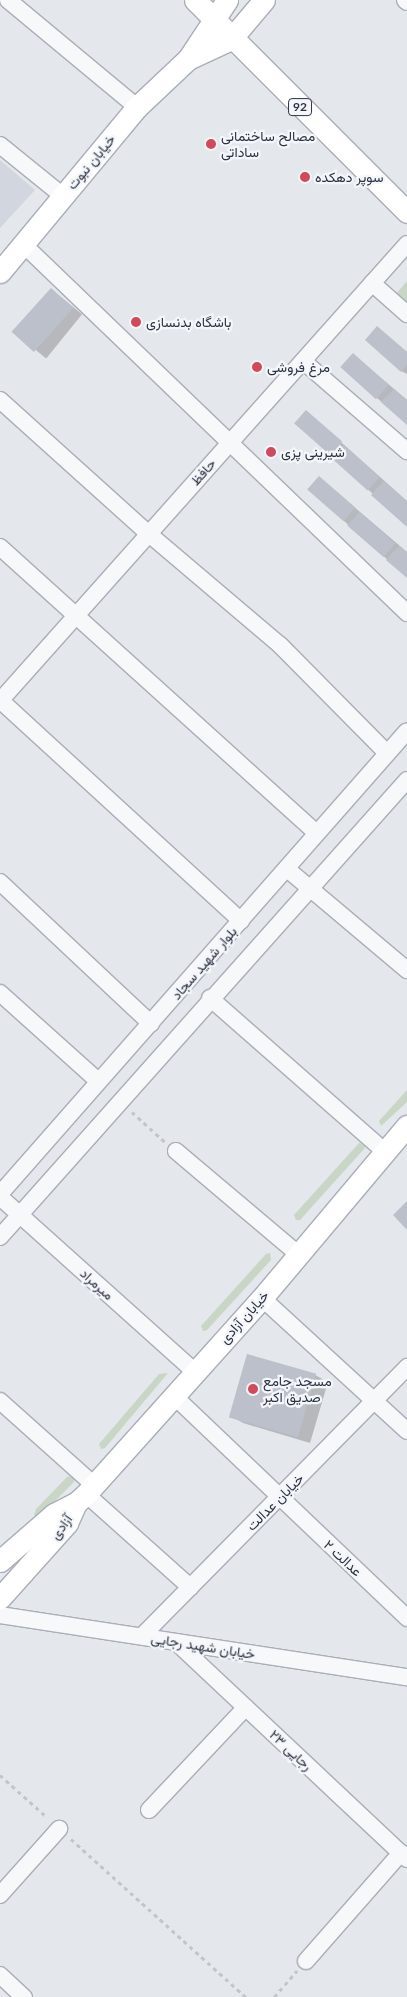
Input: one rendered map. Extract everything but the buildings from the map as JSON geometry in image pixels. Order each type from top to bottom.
[{"type":"main road","name":"92","points":[[195,0],[213,16],[231,39],[407,212]]},
{"type":"main road","name":"خیابان نبوت","points":[[0,272],[137,107],[188,59],[213,16],[227,0]]},
{"type":"main road","name":"خیابان نبوت","points":[[188,59],[231,39],[264,0]]},
{"type":"main road","name":"خیابان آزادی","points":[[85,1494],[174,1396],[194,1371],[262,1298],[407,1126]]},
{"type":"main road","name":"آزادی","points":[[0,1561],[54,1514],[85,1494]]},
{"type":"main road","name":"آزادی","points":[[0,1598],[66,1523],[85,1494]]},
{"type":"street","points":[[8,0],[137,107]]},
{"type":"street","points":[[0,145],[63,196]]},
{"type":"street","points":[[23,244],[407,613]]},
{"type":"street","name":"حافظ","points":[[0,701],[407,244]]},
{"type":"street","points":[[372,283],[407,314]]},
{"type":"street","points":[[303,361],[407,451]]},
{"type":"street","points":[[0,400],[149,534],[280,645],[387,753]]},
{"type":"street","points":[[0,548],[316,833]]},
{"type":"street","points":[[0,701],[241,921]]},
{"type":"street","name":"بلوار شهید سجاد","points":[[0,1196],[98,1081],[151,1024],[407,731]]},
{"type":"street","name":"بلوار شهید سجاد","points":[[0,1237],[121,1102],[210,998],[407,780]]},
{"type":"street","points":[[287,869],[402,966]]},
{"type":"street","points":[[0,882],[30,914],[151,1024]]},
{"type":"street","points":[[0,993],[98,1081]]},
{"type":"street","points":[[210,998],[385,1152]]},
{"type":"street","points":[[176,1151],[299,1255]]},
{"type":"street","name":"میرمراد","points":[[0,1196],[194,1371]]},
{"type":"street","points":[[262,1298],[407,1431]]},
{"type":"street","name":"خیابان عدالت","points":[[142,1636],[407,1367]]},
{"type":"street","name":"عدالت ۲","points":[[174,1396],[407,1618]]},
{"type":"street","points":[[0,1401],[85,1494],[190,1586]]},
{"type":"street","name":"خیابان شهید رجایی","points":[[0,1616],[407,1677]]},
{"type":"street","name":"رجایی ۲۳","points":[[176,1642],[404,1856]]},
{"type":"street","points":[[149,1810],[246,1707]]},
{"type":"street","points":[[0,1895],[59,1828]]},
{"type":"street","points":[[306,1961],[404,1856]]},
{"type":"street","points":[[0,1975],[24,1997]]},
{"type":"path","points":[[121,1102],[176,1151]]},
{"type":"path","points":[[0,1775],[246,1997]]},
{"type":"path","points":[[274,1997],[306,1961]]},
{"type":"shaded area","points":[[0,160],[35,190],[0,228]]},
{"type":"green space","points":[[407,281],[407,306],[395,295]]},
{"type":"green space","points":[[407,1090],[407,1102],[381,1126],[379,1121]]},
{"type":"green space","points":[[359,1143],[366,1145],[364,1149],[300,1220],[296,1220],[294,1215]]},
{"type":"green space","points":[[270,1253],[271,1260],[207,1330],[203,1331],[201,1326],[266,1254]]},
{"type":"green space","points":[[168,1373],[105,1448],[101,1449],[99,1444],[159,1374]]},
{"type":"green space","points":[[68,1476],[75,1478],[74,1482],[38,1518],[34,1515],[36,1509]]},
{"type":"place","name":"مصالح ساختمانی ساداتی","points":[[211,144]]},
{"type":"place","name":"سوپر دهکده","points":[[305,177]]},
{"type":"place","name":"باشگاه بدنسازی","points":[[136,322]]},
{"type":"place","name":"مرغ فروشی","points":[[257,367]]},
{"type":"place","name":"شیرینی پزی","points":[[271,452]]},
{"type":"place","name":"مسجد جامع صدیق اکبر","points":[[253,1389]]}]
